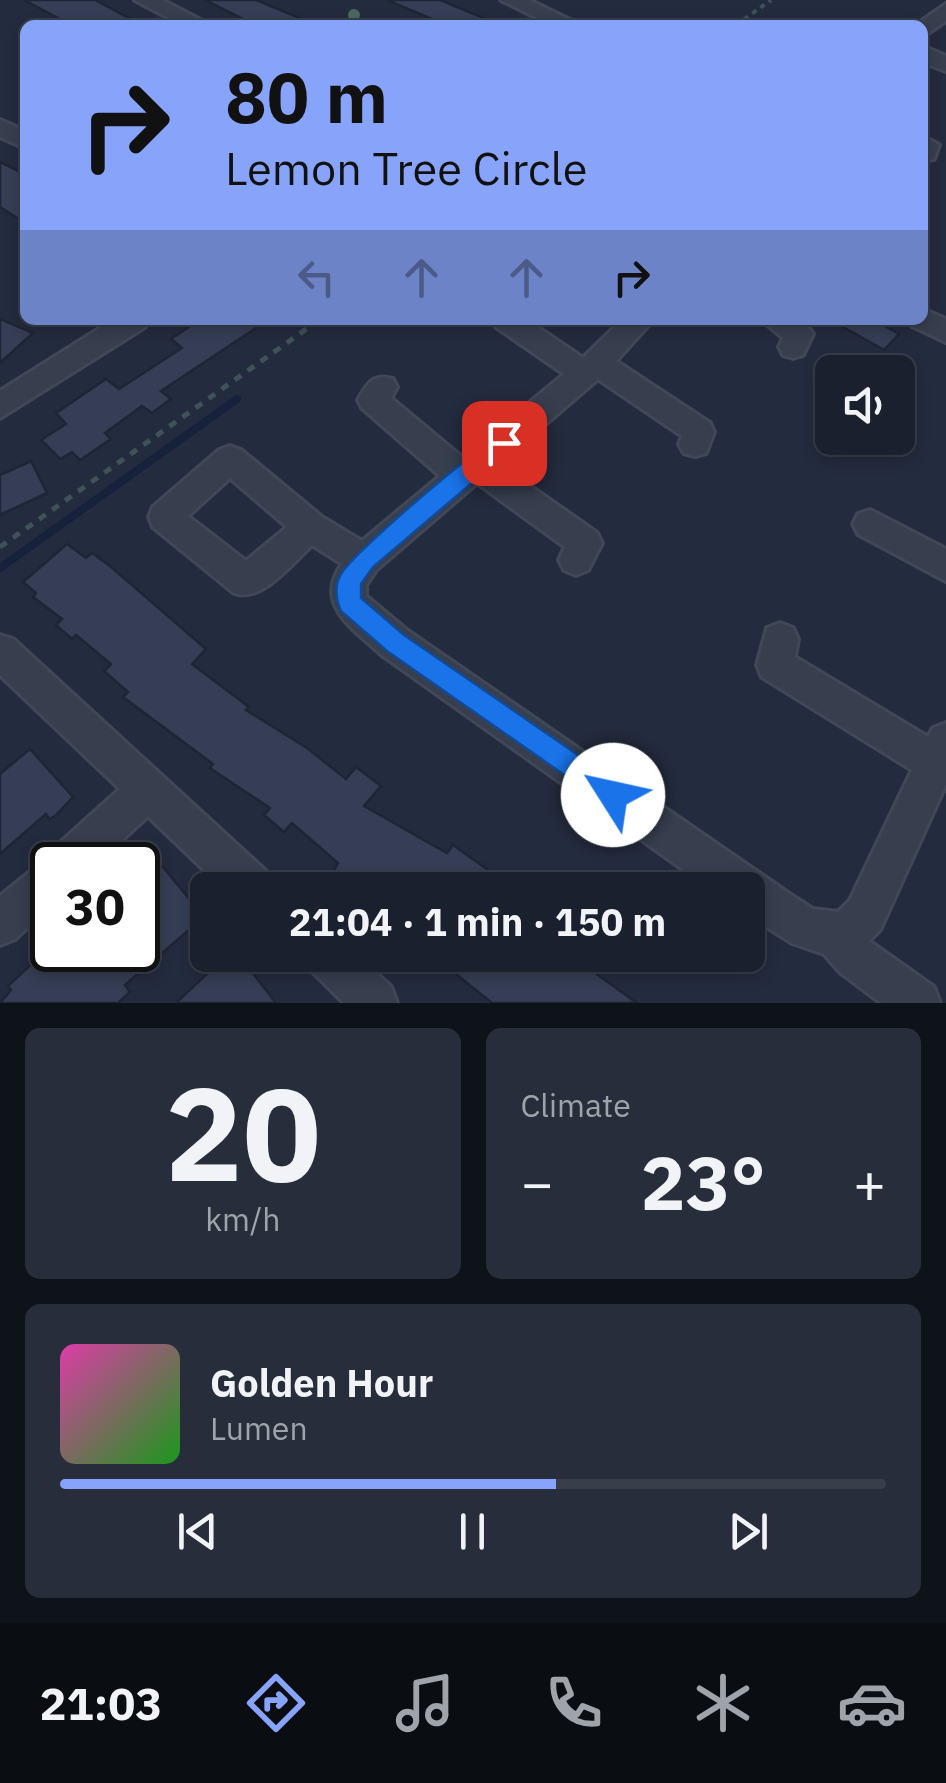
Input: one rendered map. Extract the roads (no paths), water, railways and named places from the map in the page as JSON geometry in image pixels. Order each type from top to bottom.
[{"type":"street","points":[[145,0],[188,20]]},
{"type":"street","points":[[511,0],[557,20]]},
{"type":"street","points":[[924,0],[946,10]]},
{"type":"street","points":[[0,406],[127,325]]},
{"type":"street","points":[[515,325],[698,432],[695,444]]},
{"type":"street","points":[[635,325],[591,368],[364,560],[349,582],[349,603],[396,643],[721,872]]},
{"type":"street","points":[[784,325],[799,334],[793,346]]},
{"type":"street","points":[[382,387],[373,400],[471,471],[585,543],[576,560]]},
{"type":"street","points":[[870,524],[946,566]]},
{"type":"street","points":[[310,527],[364,560]]},
{"type":"street","points":[[780,639],[775,665],[942,750],[865,914],[854,930],[838,936]]},
{"type":"street","points":[[0,651],[237,872]]},
{"type":"street","points":[[91,842],[148,790]]},
{"type":"street","points":[[0,924],[30,896]]},
{"type":"street","points":[[765,903],[782,915],[838,936],[855,958],[918,1003]]},
{"type":"street","points":[[341,972],[365,999]]},
{"type":"waterway","points":[[0,568],[237,399]]}]
